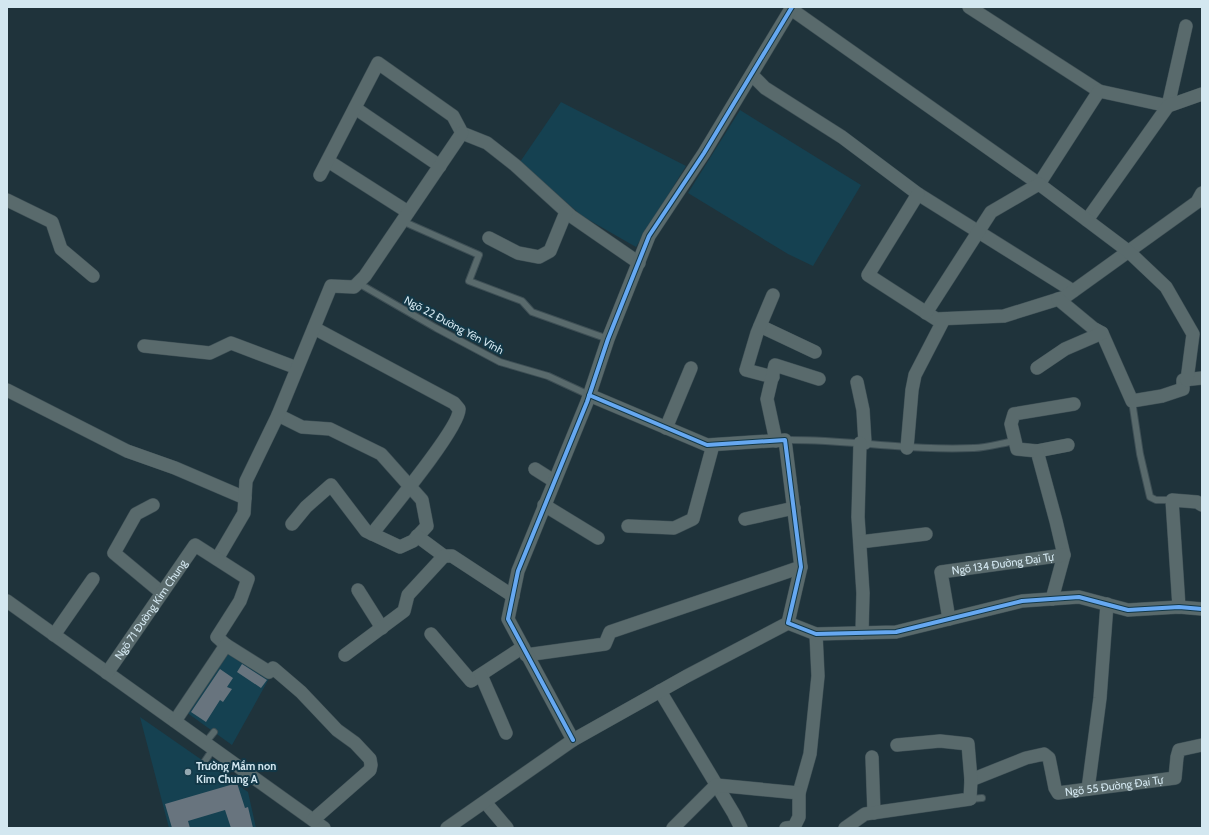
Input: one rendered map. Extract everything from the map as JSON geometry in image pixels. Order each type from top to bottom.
[{"type":"street","points":[[968,7],[1099,91],[1168,106],[1202,94]]},
{"type":"street","points":[[573,740],[508,619],[518,571],[589,395],[608,339],[649,236],[704,153],[791,8],[1039,184],[1128,251],[1166,287],[1193,334],[1187,380]]},
{"type":"street","points":[[1087,220],[1168,106],[1186,26]]},
{"type":"street","points":[[320,175],[378,63],[453,116],[462,133],[487,143],[515,165],[566,212],[639,263]]},
{"type":"street","points":[[752,75],[765,88],[842,136],[918,194],[1073,291]]},
{"type":"street","points":[[926,313],[991,212],[1039,184],[1099,91]]},
{"type":"street","points":[[355,108],[440,166]]},
{"type":"street","points":[[313,820],[370,770],[370,759],[354,743],[337,730],[302,692],[273,668],[269,672],[226,645],[218,637],[240,601],[248,579],[217,559],[244,513],[246,481],[278,415],[331,286],[354,287],[365,276],[462,133]]},
{"type":"street","points":[[328,161],[405,217]]},
{"type":"street","points":[[918,194],[868,275],[936,319],[944,319],[1004,316],[1058,299],[1073,291],[1197,202],[1202,193]]},
{"type":"street","points":[[7,200],[52,222],[62,249],[93,276]]},
{"type":"street","points":[[489,238],[518,253],[540,257],[550,251],[566,212]]},
{"type":"street","points":[[772,376],[746,370],[760,326],[773,295]]},
{"type":"street","points":[[1058,299],[1093,328],[1102,333],[1132,401],[1162,396],[1183,388],[1183,380],[1202,378]]},
{"type":"street","points":[[907,448],[912,390],[915,375],[944,319]]},
{"type":"street","points":[[760,326],[815,352]]},
{"type":"street","points":[[314,328],[454,403],[459,409],[456,419],[444,440],[372,534]]},
{"type":"street","points":[[1037,368],[1065,350],[1102,333]]},
{"type":"street","points":[[144,346],[210,353],[231,343],[297,368]]},
{"type":"street","points":[[452,826],[573,740],[660,691],[788,623],[801,568],[794,508],[781,441],[767,399],[775,365],[819,379]]},
{"type":"street","points":[[666,428],[691,368]]},
{"type":"street","points":[[857,382],[863,410],[858,517],[863,594],[862,633]]},
{"type":"street","points":[[7,390],[127,451],[175,468],[245,498]]},
{"type":"street","points":[[589,395],[707,446],[781,441]]},
{"type":"street","points":[[1068,445],[1037,451],[1017,449],[1011,424],[1014,414],[1074,404]]},
{"type":"street","points":[[278,415],[302,426],[330,429],[381,454],[422,500],[427,526],[413,541],[400,547],[366,531],[331,485],[306,507],[292,524]]},
{"type":"street","points":[[628,526],[674,528],[692,519],[713,445]]},
{"type":"street","points":[[1037,451],[1064,555],[1052,599]]},
{"type":"street","points":[[535,469],[554,481]]},
{"type":"street","points":[[1179,607],[1172,500],[1197,502],[1202,505]]},
{"type":"street","points":[[153,505],[136,514],[114,553],[162,593]]},
{"type":"street","points":[[544,505],[598,538]]},
{"type":"street","points":[[745,519],[794,508]]},
{"type":"street","points":[[860,542],[926,534]]},
{"type":"street","points":[[417,536],[444,556],[452,556],[513,596]]},
{"type":"street","name":"Ngõ 71 Đường Kim Chung","points":[[107,673],[195,545],[217,559]]},
{"type":"street","name":"Ngõ 134 Đường Đại Tự","points":[[949,619],[941,572],[1064,555]]},
{"type":"street","points":[[346,655],[404,611],[408,595],[444,556]]},
{"type":"street","points":[[431,634],[472,681],[524,651],[605,644],[610,632],[801,568]]},
{"type":"street","points":[[54,635],[93,579]]},
{"type":"street","points":[[358,590],[382,628]]},
{"type":"street","points":[[788,623],[816,634],[896,632],[1022,601],[1080,597],[1128,610],[1179,607],[1202,609]]},
{"type":"street","points":[[7,601],[324,828]]},
{"type":"street","points":[[1088,789],[1100,698],[1107,604]]},
{"type":"street","points":[[786,828],[794,827],[799,817],[798,793],[810,754],[818,676],[816,634]]},
{"type":"street","points":[[175,721],[226,645]]},
{"type":"street","points":[[482,675],[506,733]]},
{"type":"street","points":[[660,691],[741,828]]},
{"type":"street","points":[[845,828],[865,814],[976,798],[972,780],[968,744],[940,741],[897,745]]},
{"type":"street","name":"Ngõ 55 Đường Đại Tự","points":[[972,780],[1026,758],[1044,754],[1049,758],[1056,792],[1058,793],[1175,778],[1179,750],[1202,745]]},
{"type":"street","points":[[872,757],[874,813]]},
{"type":"street","points":[[716,785],[798,793]]},
{"type":"street","points":[[673,828],[716,785]]},
{"type":"street","points":[[485,802],[507,828]]},
{"type":"lane","points":[[405,217],[479,255],[468,281],[522,301],[532,312],[608,339]]},
{"type":"lane","name":"Ngõ 22 Đường Yên Vĩnh","points":[[358,283],[436,328],[500,362],[548,376],[589,395]]},
{"type":"lane","points":[[1132,401],[1140,454],[1150,497],[1156,500],[1172,500]]},
{"type":"lane","points":[[781,441],[862,443],[907,448],[975,448],[1016,441]]},
{"type":"lane","points":[[205,761],[214,732]]},
{"type":"shaded area","points":[[561,102],[686,166],[636,247],[582,216],[520,162]]},
{"type":"shaded area","points":[[740,110],[861,185],[813,266],[788,254],[688,193]]},
{"type":"shaded area","points":[[227,647],[271,675],[232,745],[186,712]]},
{"type":"shaded area","name":"Trường Mầm non Kim Chung A","points":[[140,717],[248,792],[256,828],[169,828]]},
{"type":"building","points":[[242,664],[267,680],[261,688],[237,672]]},
{"type":"building","points":[[220,669],[233,678],[227,687],[232,689],[223,702],[220,700],[206,722],[191,712]]},
{"type":"building","points":[[237,783],[245,808],[248,807],[253,828],[231,828],[225,810],[188,821],[190,828],[172,828],[165,804]]},
{"type":"cycle path","points":[[573,740],[508,619],[518,571],[587,402],[608,339],[649,236],[704,153],[792,7]]},
{"type":"cycle path","points":[[589,395],[707,445],[785,440],[801,567],[788,623],[816,634],[896,632],[1022,601],[1079,597],[1128,610],[1179,607],[1202,609]]},
{"type":"place","name":"Trường Mầm non Kim Chung A","points":[[188,772]]}]
